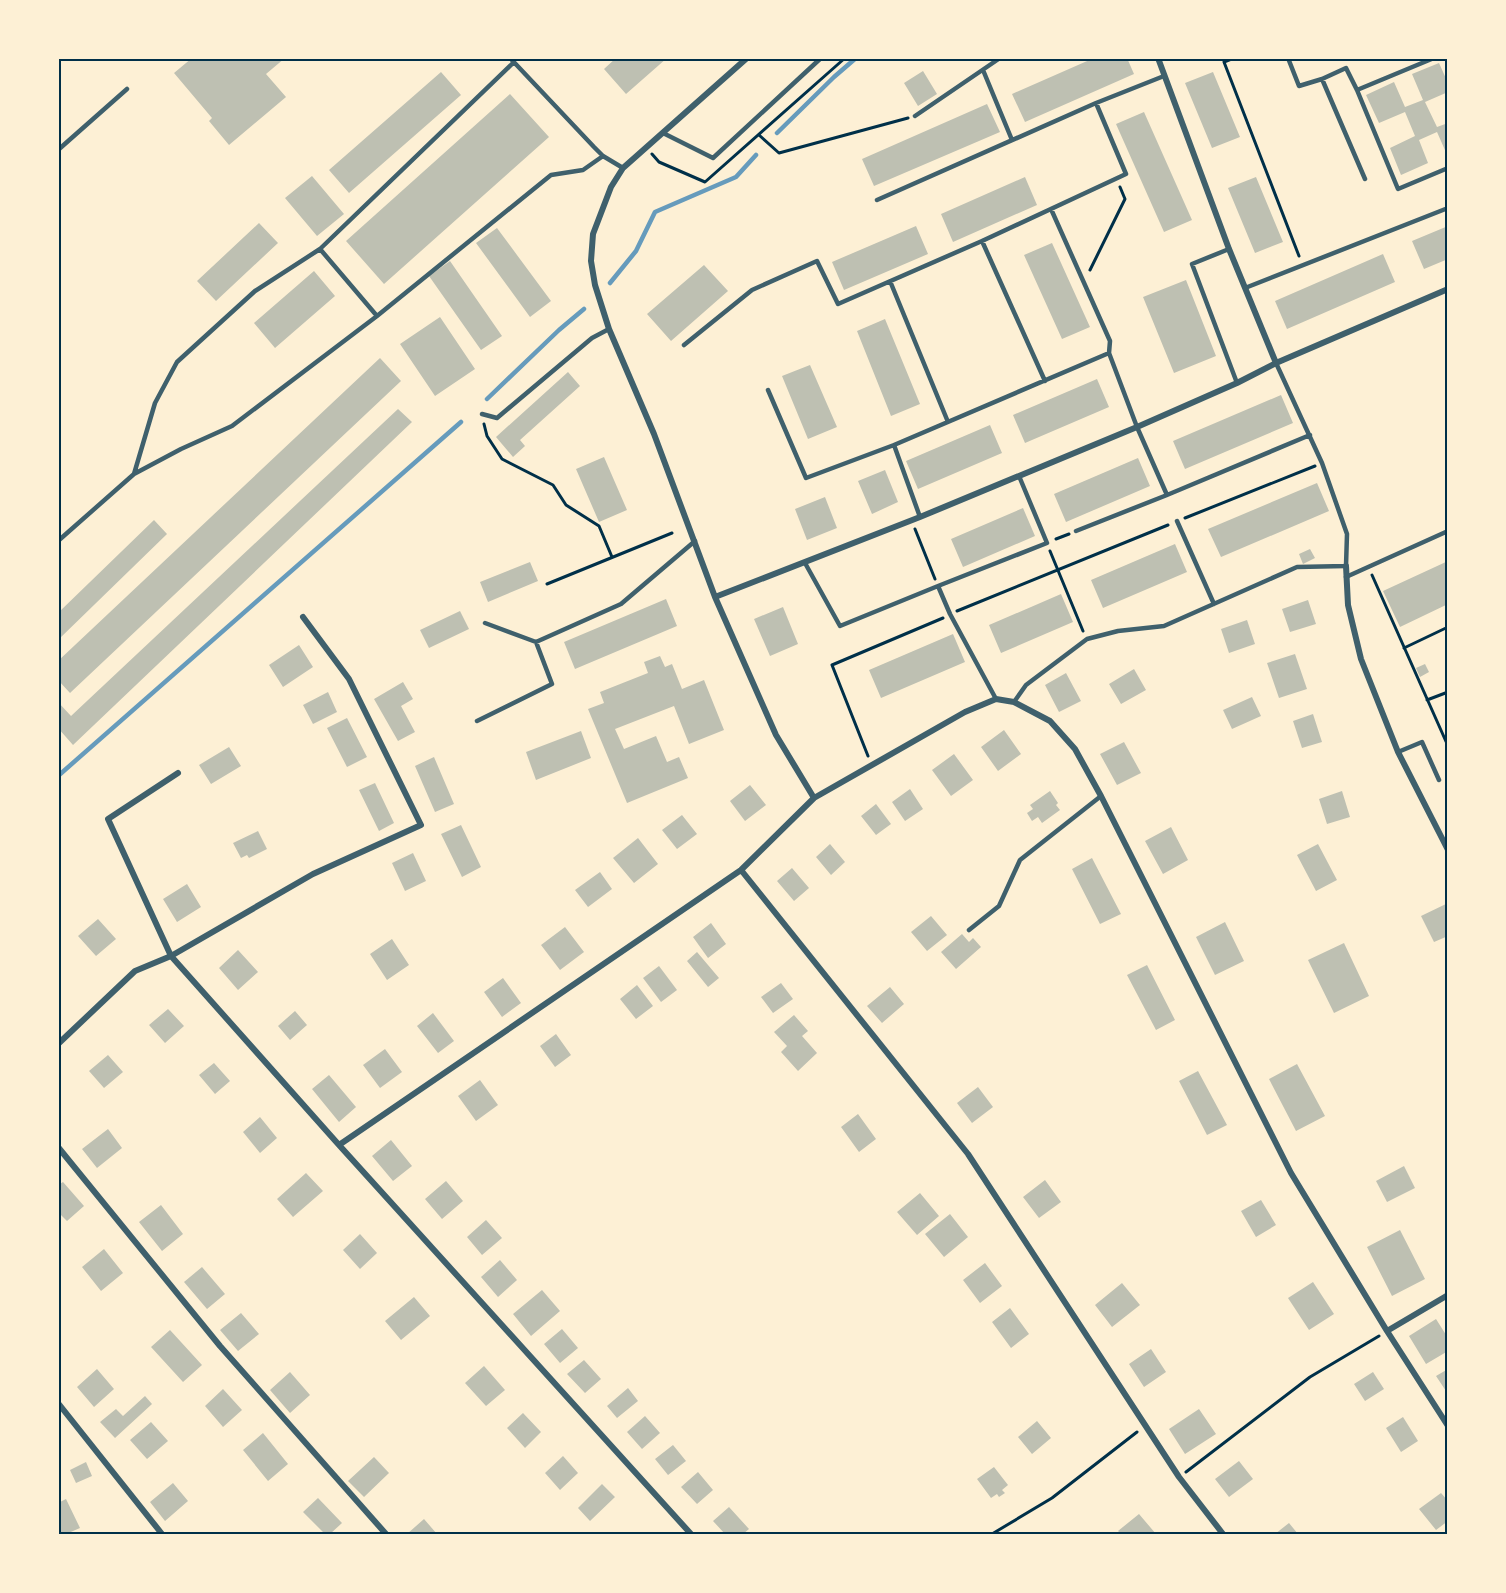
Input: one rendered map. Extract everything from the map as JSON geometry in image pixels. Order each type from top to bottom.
[{"type":"street","points":[[747,58],[623,168],[610,187],[594,234],[591,261],[595,285],[609,329],[654,434],[716,597],[776,735],[814,798]]},
{"type":"street","points":[[1158,58],[1229,249],[1276,363]]},
{"type":"street","points":[[716,597],[920,517],[1137,427],[1237,383],[1276,363],[1448,289]]},
{"type":"street","points":[[1346,567],[1348,605],[1361,659],[1398,752],[1448,850]]},
{"type":"street","points":[[58,1044],[135,971],[171,956],[313,874],[421,825],[349,679],[303,617]]},
{"type":"street","points":[[339,1145],[741,870],[814,798],[965,712],[996,699],[1014,702],[1050,721],[1074,749],[1101,796],[1291,1173],[1448,1426]]},
{"type":"street","points":[[178,773],[108,819],[171,956],[691,1534]]},
{"type":"street","points":[[741,870],[968,1154],[1179,1477],[1223,1534]]},
{"type":"street","points":[[58,1147],[220,1346],[386,1534]]},
{"type":"street","points":[[1387,1331],[1448,1295]]},
{"type":"street","points":[[58,1403],[162,1534]]},
{"type":"lane","points":[[663,133],[713,158],[821,58]]},
{"type":"lane","points":[[915,116],[1000,58]]},
{"type":"lane","points":[[1288,58],[1299,86],[1346,68],[1398,189],[1448,168]]},
{"type":"lane","points":[[1357,90],[1434,58]]},
{"type":"lane","points":[[134,474],[154,403],[177,362],[255,291],[320,249],[512,61],[603,156],[623,168]]},
{"type":"lane","points":[[983,70],[1012,140]]},
{"type":"lane","points":[[877,200],[1164,75]]},
{"type":"lane","points":[[1322,79],[1365,179]]},
{"type":"lane","points":[[58,150],[127,89]]},
{"type":"lane","points":[[684,345],[752,290],[817,261],[838,304],[982,241],[1126,174],[1096,103]]},
{"type":"lane","points":[[58,541],[134,474],[232,426],[377,316],[551,176],[583,170],[603,156]]},
{"type":"lane","points":[[1245,288],[1448,208]]},
{"type":"lane","points":[[1051,209],[1110,341],[1109,353],[1137,427],[1167,495]]},
{"type":"lane","points":[[982,241],[1045,381]]},
{"type":"lane","points":[[320,249],[377,316]]},
{"type":"lane","points":[[1229,249],[1192,264],[1237,383]]},
{"type":"lane","points":[[890,281],[948,422]]},
{"type":"lane","points":[[482,414],[498,418],[592,338],[609,329]]},
{"type":"lane","points":[[768,390],[806,478],[894,445],[1109,353]]},
{"type":"lane","points":[[1014,702],[1026,685],[1087,639],[1118,631],[1164,626],[1298,567],[1346,567],[1347,534],[1322,463],[1276,363]]},
{"type":"lane","points":[[1076,531],[1310,435]]},
{"type":"lane","points":[[894,445],[920,517]]},
{"type":"lane","points":[[805,563],[840,626],[1047,543],[1019,476]]},
{"type":"lane","points":[[1177,521],[1214,604]]},
{"type":"lane","points":[[1346,577],[1448,531]]},
{"type":"lane","points":[[485,623],[536,642],[621,604],[695,541]]},
{"type":"lane","points":[[938,586],[950,614],[996,699]]},
{"type":"lane","points":[[477,721],[552,684],[536,642]]},
{"type":"lane","points":[[1398,752],[1422,742],[1439,780]]},
{"type":"lane","points":[[969,930],[999,906],[1020,860],[1101,796]]},
{"type":"path","points":[[1234,58],[1224,62],[1303,266]]},
{"type":"path","points":[[759,135],[779,153],[915,116]]},
{"type":"path","points":[[1084,282],[1125,199],[1116,179]]},
{"type":"path","points":[[482,414],[487,436],[502,459],[553,485],[566,505],[599,526],[612,557]]},
{"type":"path","points":[[872,766],[832,665],[950,614],[1322,463]]},
{"type":"path","points":[[911,520],[938,586]]},
{"type":"path","points":[[1076,531],[1047,543],[1087,639]]},
{"type":"path","points":[[547,584],[672,533]]},
{"type":"path","points":[[1368,566],[1448,746]]},
{"type":"path","points":[[1404,648],[1448,627]]},
{"type":"path","points":[[1427,700],[1448,692]]},
{"type":"path","points":[[1179,1477],[1310,1377],[1387,1331]]},
{"type":"path","points":[[992,1534],[1052,1498],[1146,1425]]},
{"type":"building","points":[[192,58],[285,58],[266,74],[286,97],[229,145],[209,121],[212,118],[174,73]]},
{"type":"building","points":[[616,58],[667,58],[626,94],[604,69]]},
{"type":"building","points":[[1094,58],[1127,58],[1134,74],[1025,122],[1012,94]]},
{"type":"building","points":[[1439,63],[1448,83],[1448,92],[1425,102],[1437,127],[1448,123],[1448,157],[1437,132],[1419,140],[1428,163],[1401,175],[1390,148],[1415,136],[1405,112],[1379,123],[1366,95],[1394,82],[1405,107],[1423,100],[1412,74]]},
{"type":"building","points":[[923,71],[937,94],[918,106],[904,83]]},
{"type":"building","points":[[441,72],[461,95],[349,193],[329,170]]},
{"type":"building","points":[[1213,72],[1240,137],[1212,148],[1185,83]]},
{"type":"building","points":[[510,94],[549,137],[384,284],[346,241]]},
{"type":"building","points":[[987,104],[1000,132],[874,186],[862,159]]},
{"type":"building","points":[[1144,112],[1192,220],[1164,232],[1116,124]]},
{"type":"building","points":[[312,176],[344,214],[317,236],[285,198]]},
{"type":"building","points":[[1025,177],[1037,205],[953,242],[941,214]]},
{"type":"building","points":[[1256,177],[1283,242],[1255,253],[1228,188]]},
{"type":"building","points":[[259,223],[278,243],[216,301],[197,281]]},
{"type":"building","points":[[916,226],[928,254],[844,290],[832,262]]},
{"type":"building","points":[[1448,226],[1448,259],[1424,269],[1412,241]]},
{"type":"building","points":[[497,228],[551,301],[530,317],[476,243]]},
{"type":"building","points":[[1052,243],[1090,327],[1062,339],[1024,255]]},
{"type":"building","points":[[1383,254],[1395,282],[1287,329],[1275,301]]},
{"type":"building","points":[[450,261],[502,336],[481,350],[429,276]]},
{"type":"building","points":[[704,265],[728,291],[671,341],[647,314]]},
{"type":"building","points":[[314,271],[335,296],[275,348],[254,323]]},
{"type":"building","points":[[1186,280],[1216,356],[1174,373],[1143,297]]},
{"type":"building","points":[[440,317],[475,369],[435,396],[400,344]]},
{"type":"building","points":[[885,319],[920,404],[891,416],[857,331]]},
{"type":"building","points":[[380,358],[401,381],[70,693],[58,680],[58,661]]},
{"type":"building","points":[[810,365],[837,427],[808,439],[782,376]]},
{"type":"building","points":[[568,372],[580,386],[520,440],[525,446],[513,457],[496,437]]},
{"type":"building","points":[[1097,379],[1109,407],[1025,443],[1013,415]]},
{"type":"building","points":[[1281,395],[1293,423],[1185,469],[1173,441]]},
{"type":"building","points":[[398,409],[412,422],[73,745],[58,728],[58,702],[71,716]]},
{"type":"building","points":[[990,425],[1002,453],[918,489],[906,461]]},
{"type":"building","points":[[604,457],[627,510],[599,522],[576,469]]},
{"type":"building","points":[[1138,458],[1150,486],[1066,522],[1054,494]]},
{"type":"building","points":[[885,470],[898,502],[872,514],[858,481]]},
{"type":"building","points":[[1317,483],[1329,511],[1221,557],[1208,529]]},
{"type":"building","points":[[825,497],[837,528],[807,540],[795,509]]},
{"type":"building","points":[[1023,508],[1035,536],[963,567],[951,539]]},
{"type":"building","points":[[154,520],[167,534],[58,640],[58,613]]},
{"type":"building","points":[[1175,544],[1187,572],[1103,608],[1091,580]]},
{"type":"building","points":[[1310,549],[1315,558],[1303,564],[1299,554]]},
{"type":"building","points":[[1448,561],[1448,604],[1400,627],[1383,591]]},
{"type":"building","points":[[530,562],[538,581],[488,602],[480,582]]},
{"type":"building","points":[[1061,594],[1073,622],[1001,653],[989,625]]},
{"type":"building","points":[[666,599],[677,626],[575,669],[564,642]]},
{"type":"building","points":[[1308,600],[1316,624],[1290,632],[1282,609]]},
{"type":"building","points":[[783,607],[798,644],[770,656],[754,619]]},
{"type":"building","points":[[460,611],[469,629],[429,648],[420,630]]},
{"type":"building","points":[[1247,620],[1255,644],[1229,653],[1221,629]]},
{"type":"building","points":[[953,634],[965,662],[881,698],[869,670]]},
{"type":"building","points":[[299,645],[313,667],[283,687],[269,665]]},
{"type":"building","points":[[1295,654],[1307,689],[1279,698],[1267,663]]},
{"type":"building","points":[[660,656],[665,667],[672,664],[682,689],[704,680],[724,730],[689,744],[674,706],[615,729],[624,749],[656,736],[667,762],[679,757],[688,778],[627,803],[588,709],[604,703],[600,692],[648,673],[644,662]]},
{"type":"building","points":[[1425,664],[1429,672],[1420,677],[1416,668]]},
{"type":"building","points":[[1134,669],[1146,690],[1121,704],[1109,684]]},
{"type":"building","points":[[1066,673],[1081,701],[1059,712],[1045,685]]},
{"type":"building","points":[[403,682],[413,699],[401,706],[415,732],[398,741],[374,699]]},
{"type":"building","points":[[328,692],[337,712],[313,724],[303,705]]},
{"type":"building","points":[[1252,697],[1261,716],[1232,729],[1223,710]]},
{"type":"building","points":[[1313,714],[1322,742],[1302,748],[1293,721]]},
{"type":"building","points":[[347,718],[367,757],[347,767],[327,728]]},
{"type":"building","points":[[1004,730],[1021,754],[998,771],[981,747]]},
{"type":"building","points":[[581,731],[591,758],[536,780],[526,752]]},
{"type":"building","points":[[1124,742],[1141,773],[1117,785],[1100,754]]},
{"type":"building","points":[[229,747],[241,766],[211,784],[199,765]]},
{"type":"building","points":[[954,754],[973,780],[951,796],[932,770]]},
{"type":"building","points":[[434,757],[454,804],[435,812],[415,766]]},
{"type":"building","points":[[375,783],[394,823],[379,831],[359,790]]},
{"type":"building","points":[[750,785],[766,805],[745,821],[730,801]]},
{"type":"building","points":[[910,789],[923,809],[905,821],[892,802]]},
{"type":"building","points":[[1050,791],[1060,810],[1042,823],[1038,817],[1032,821],[1027,813],[1033,809],[1030,805]]},
{"type":"building","points":[[1342,791],[1350,817],[1327,824],[1319,799]]},
{"type":"building","points":[[876,804],[891,824],[876,835],[861,816]]},
{"type":"building","points":[[682,815],[697,834],[677,849],[662,830]]},
{"type":"building","points":[[461,825],[481,867],[462,877],[441,834]]},
{"type":"building","points":[[1171,827],[1188,860],[1163,874],[1145,841]]},
{"type":"building","points":[[258,831],[267,849],[249,858],[247,855],[241,858],[233,843]]},
{"type":"building","points":[[638,838],[658,864],[634,883],[613,858]]},
{"type":"building","points":[[830,844],[845,862],[831,875],[816,857]]},
{"type":"building","points":[[1318,844],[1337,880],[1316,891],[1297,855]]},
{"type":"building","points":[[413,853],[426,881],[405,891],[392,863]]},
{"type":"building","points":[[1092,858],[1121,914],[1100,924],[1072,869]]},
{"type":"building","points":[[792,868],[809,888],[794,901],[777,881]]},
{"type":"building","points":[[600,872],[612,889],[588,907],[575,890]]},
{"type":"building","points":[[187,884],[201,907],[177,922],[163,899]]},
{"type":"building","points":[[1448,903],[1448,936],[1434,942],[1421,916]]},
{"type":"building","points":[[931,916],[947,935],[927,951],[911,932]]},
{"type":"building","points":[[98,919],[116,939],[96,956],[78,936]]},
{"type":"building","points":[[1225,922],[1244,961],[1215,975],[1196,937]]},
{"type":"building","points":[[711,923],[726,944],[708,958],[693,937]]},
{"type":"building","points":[[565,927],[584,952],[560,970],[541,945]]},
{"type":"building","points":[[962,934],[969,942],[973,938],[981,947],[956,969],[941,952]]},
{"type":"building","points":[[392,939],[409,965],[387,980],[370,954]]},
{"type":"building","points":[[1344,943],[1369,996],[1334,1013],[1308,960]]},
{"type":"building","points":[[238,950],[258,972],[238,990],[219,968]]},
{"type":"building","points":[[697,952],[719,978],[708,987],[687,961]]},
{"type":"building","points":[[1147,965],[1175,1020],[1156,1030],[1127,975]]},
{"type":"building","points":[[659,966],[677,990],[661,1002],[643,978]]},
{"type":"building","points":[[503,978],[521,1003],[502,1017],[484,992]]},
{"type":"building","points":[[781,983],[793,999],[773,1013],[761,997]]},
{"type":"building","points":[[637,985],[653,1006],[636,1019],[620,999]]},
{"type":"building","points":[[890,987],[904,1004],[882,1023],[867,1006]]},
{"type":"building","points":[[168,1009],[184,1026],[165,1043],[149,1025]]},
{"type":"building","points":[[295,1011],[307,1025],[290,1040],[278,1026]]},
{"type":"building","points":[[433,1013],[454,1041],[438,1053],[417,1026]]},
{"type":"building","points":[[794,1015],[808,1031],[802,1036],[817,1053],[798,1071],[781,1052],[787,1046],[774,1032]]},
{"type":"building","points":[[556,1034],[571,1055],[555,1067],[540,1046]]},
{"type":"building","points":[[385,1049],[402,1072],[380,1088],[363,1065]]},
{"type":"building","points":[[108,1055],[123,1072],[104,1088],[89,1071]]},
{"type":"building","points":[[214,1063],[230,1081],[215,1094],[199,1075]]},
{"type":"building","points":[[1297,1064],[1325,1116],[1296,1131],[1269,1079]]},
{"type":"building","points":[[1198,1071],[1227,1125],[1207,1135],[1179,1081]]},
{"type":"building","points":[[329,1075],[356,1107],[339,1122],[312,1089]]},
{"type":"building","points":[[480,1080],[498,1105],[476,1121],[458,1096]]},
{"type":"building","points":[[978,1087],[993,1107],[972,1123],[957,1103]]},
{"type":"building","points":[[858,1114],[876,1139],[859,1152],[841,1127]]},
{"type":"building","points":[[260,1117],[277,1138],[260,1153],[243,1132]]},
{"type":"building","points":[[108,1129],[122,1148],[97,1168],[82,1149]]},
{"type":"building","points":[[391,1140],[412,1166],[393,1181],[372,1156]]},
{"type":"building","points":[[1404,1166],[1415,1188],[1387,1202],[1376,1181]]},
{"type":"building","points":[[306,1173],[323,1191],[293,1217],[277,1199]]},
{"type":"building","points":[[1045,1180],[1061,1202],[1039,1218],[1023,1197]]},
{"type":"building","points":[[446,1181],[463,1201],[442,1219],[425,1199]]},
{"type":"building","points":[[63,1182],[84,1206],[67,1221],[58,1212],[58,1185]]},
{"type":"building","points":[[920,1193],[939,1216],[917,1235],[897,1212]]},
{"type":"building","points":[[1261,1200],[1276,1225],[1256,1237],[1241,1211]]},
{"type":"building","points":[[161,1205],[183,1234],[162,1251],[139,1222]]},
{"type":"building","points":[[950,1214],[968,1237],[944,1257],[925,1234]]},
{"type":"building","points":[[486,1220],[502,1238],[482,1255],[467,1237]]},
{"type":"building","points":[[1400,1230],[1425,1279],[1392,1296],[1367,1247]]},
{"type":"building","points":[[360,1234],[377,1253],[360,1269],[343,1250]]},
{"type":"building","points":[[104,1249],[123,1273],[101,1291],[82,1267]]},
{"type":"building","points":[[500,1260],[517,1280],[498,1297],[481,1277]]},
{"type":"building","points":[[985,1263],[1002,1286],[980,1303],[963,1280]]},
{"type":"building","points":[[202,1267],[225,1294],[207,1309],[184,1282]]},
{"type":"building","points":[[1313,1282],[1334,1314],[1309,1330],[1288,1298]]},
{"type":"building","points":[[1122,1283],[1140,1305],[1112,1327],[1095,1305]]},
{"type":"building","points":[[542,1290],[560,1311],[531,1336],[513,1314]]},
{"type":"building","points":[[414,1297],[430,1316],[401,1340],[385,1321]]},
{"type":"building","points":[[1010,1308],[1029,1334],[1011,1348],[992,1322]]},
{"type":"building","points":[[241,1313],[259,1334],[238,1351],[220,1330]]},
{"type":"building","points":[[1436,1319],[1448,1338],[1448,1351],[1426,1364],[1409,1336]]},
{"type":"building","points":[[562,1329],[578,1348],[560,1363],[544,1344]]},
{"type":"building","points":[[170,1330],[202,1365],[183,1382],[151,1347]]},
{"type":"building","points":[[1151,1349],[1166,1372],[1144,1387],[1129,1364]]},
{"type":"building","points":[[584,1360],[601,1379],[585,1393],[567,1374]]},
{"type":"building","points":[[484,1366],[505,1390],[486,1406],[465,1383]]},
{"type":"building","points":[[97,1369],[114,1389],[94,1407],[77,1387]]},
{"type":"building","points":[[1448,1369],[1448,1394],[1436,1376]]},
{"type":"building","points":[[290,1372],[310,1395],[290,1413],[270,1390]]},
{"type":"building","points":[[1373,1372],[1384,1389],[1365,1401],[1354,1384]]},
{"type":"building","points":[[628,1388],[638,1401],[617,1418],[607,1406]]},
{"type":"building","points":[[223,1389],[242,1410],[223,1427],[205,1406]]},
{"type":"building","points":[[145,1396],[152,1404],[115,1438],[100,1422],[116,1409],[123,1416]]},
{"type":"building","points":[[1199,1409],[1216,1434],[1185,1454],[1169,1429]]},
{"type":"building","points":[[523,1413],[541,1432],[525,1448],[507,1428]]},
{"type":"building","points":[[645,1416],[660,1433],[642,1449],[627,1432]]},
{"type":"building","points":[[1403,1417],[1418,1441],[1401,1452],[1386,1428]]},
{"type":"building","points":[[1037,1421],[1051,1438],[1032,1454],[1018,1437]]},
{"type":"building","points":[[151,1422],[168,1441],[147,1459],[130,1440]]},
{"type":"building","points":[[263,1433],[288,1464],[268,1481],[243,1450]]},
{"type":"building","points":[[673,1445],[686,1461],[668,1475],[655,1459]]},
{"type":"building","points":[[563,1456],[578,1473],[560,1490],[545,1473]]},
{"type":"building","points":[[374,1457],[389,1473],[364,1497],[348,1481]]},
{"type":"building","points":[[1239,1461],[1253,1479],[1229,1497],[1215,1479]]},
{"type":"building","points":[[86,1462],[92,1476],[76,1483],[70,1470]]},
{"type":"building","points":[[994,1467],[1008,1485],[1002,1490],[1005,1493],[991,1498],[977,1479]]},
{"type":"building","points":[[698,1472],[713,1490],[697,1504],[681,1487]]},
{"type":"building","points":[[173,1483],[188,1501],[165,1521],[150,1502]]},
{"type":"building","points":[[602,1484],[615,1497],[590,1521],[578,1508]]},
{"type":"building","points":[[1441,1493],[1448,1501],[1448,1521],[1436,1530],[1419,1509]]},
{"type":"building","points":[[318,1498],[342,1523],[330,1534],[325,1534],[303,1512]]},
{"type":"building","points":[[66,1499],[80,1528],[66,1534],[58,1534],[58,1503]]},
{"type":"building","points":[[729,1507],[749,1529],[743,1534],[725,1534],[713,1521]]},
{"type":"building","points":[[1139,1514],[1156,1534],[1121,1534],[1118,1531]]},
{"type":"building","points":[[424,1519],[437,1534],[407,1534]]},
{"type":"building","points":[[1289,1523],[1298,1534],[1275,1534]]},
{"type":"waterway","points":[[777,133],[856,58]]},
{"type":"waterway","points":[[610,283],[636,251],[655,212],[736,177],[756,155]]},
{"type":"waterway","points":[[487,399],[584,309]]},
{"type":"waterway","points":[[58,776],[461,422]]}]
